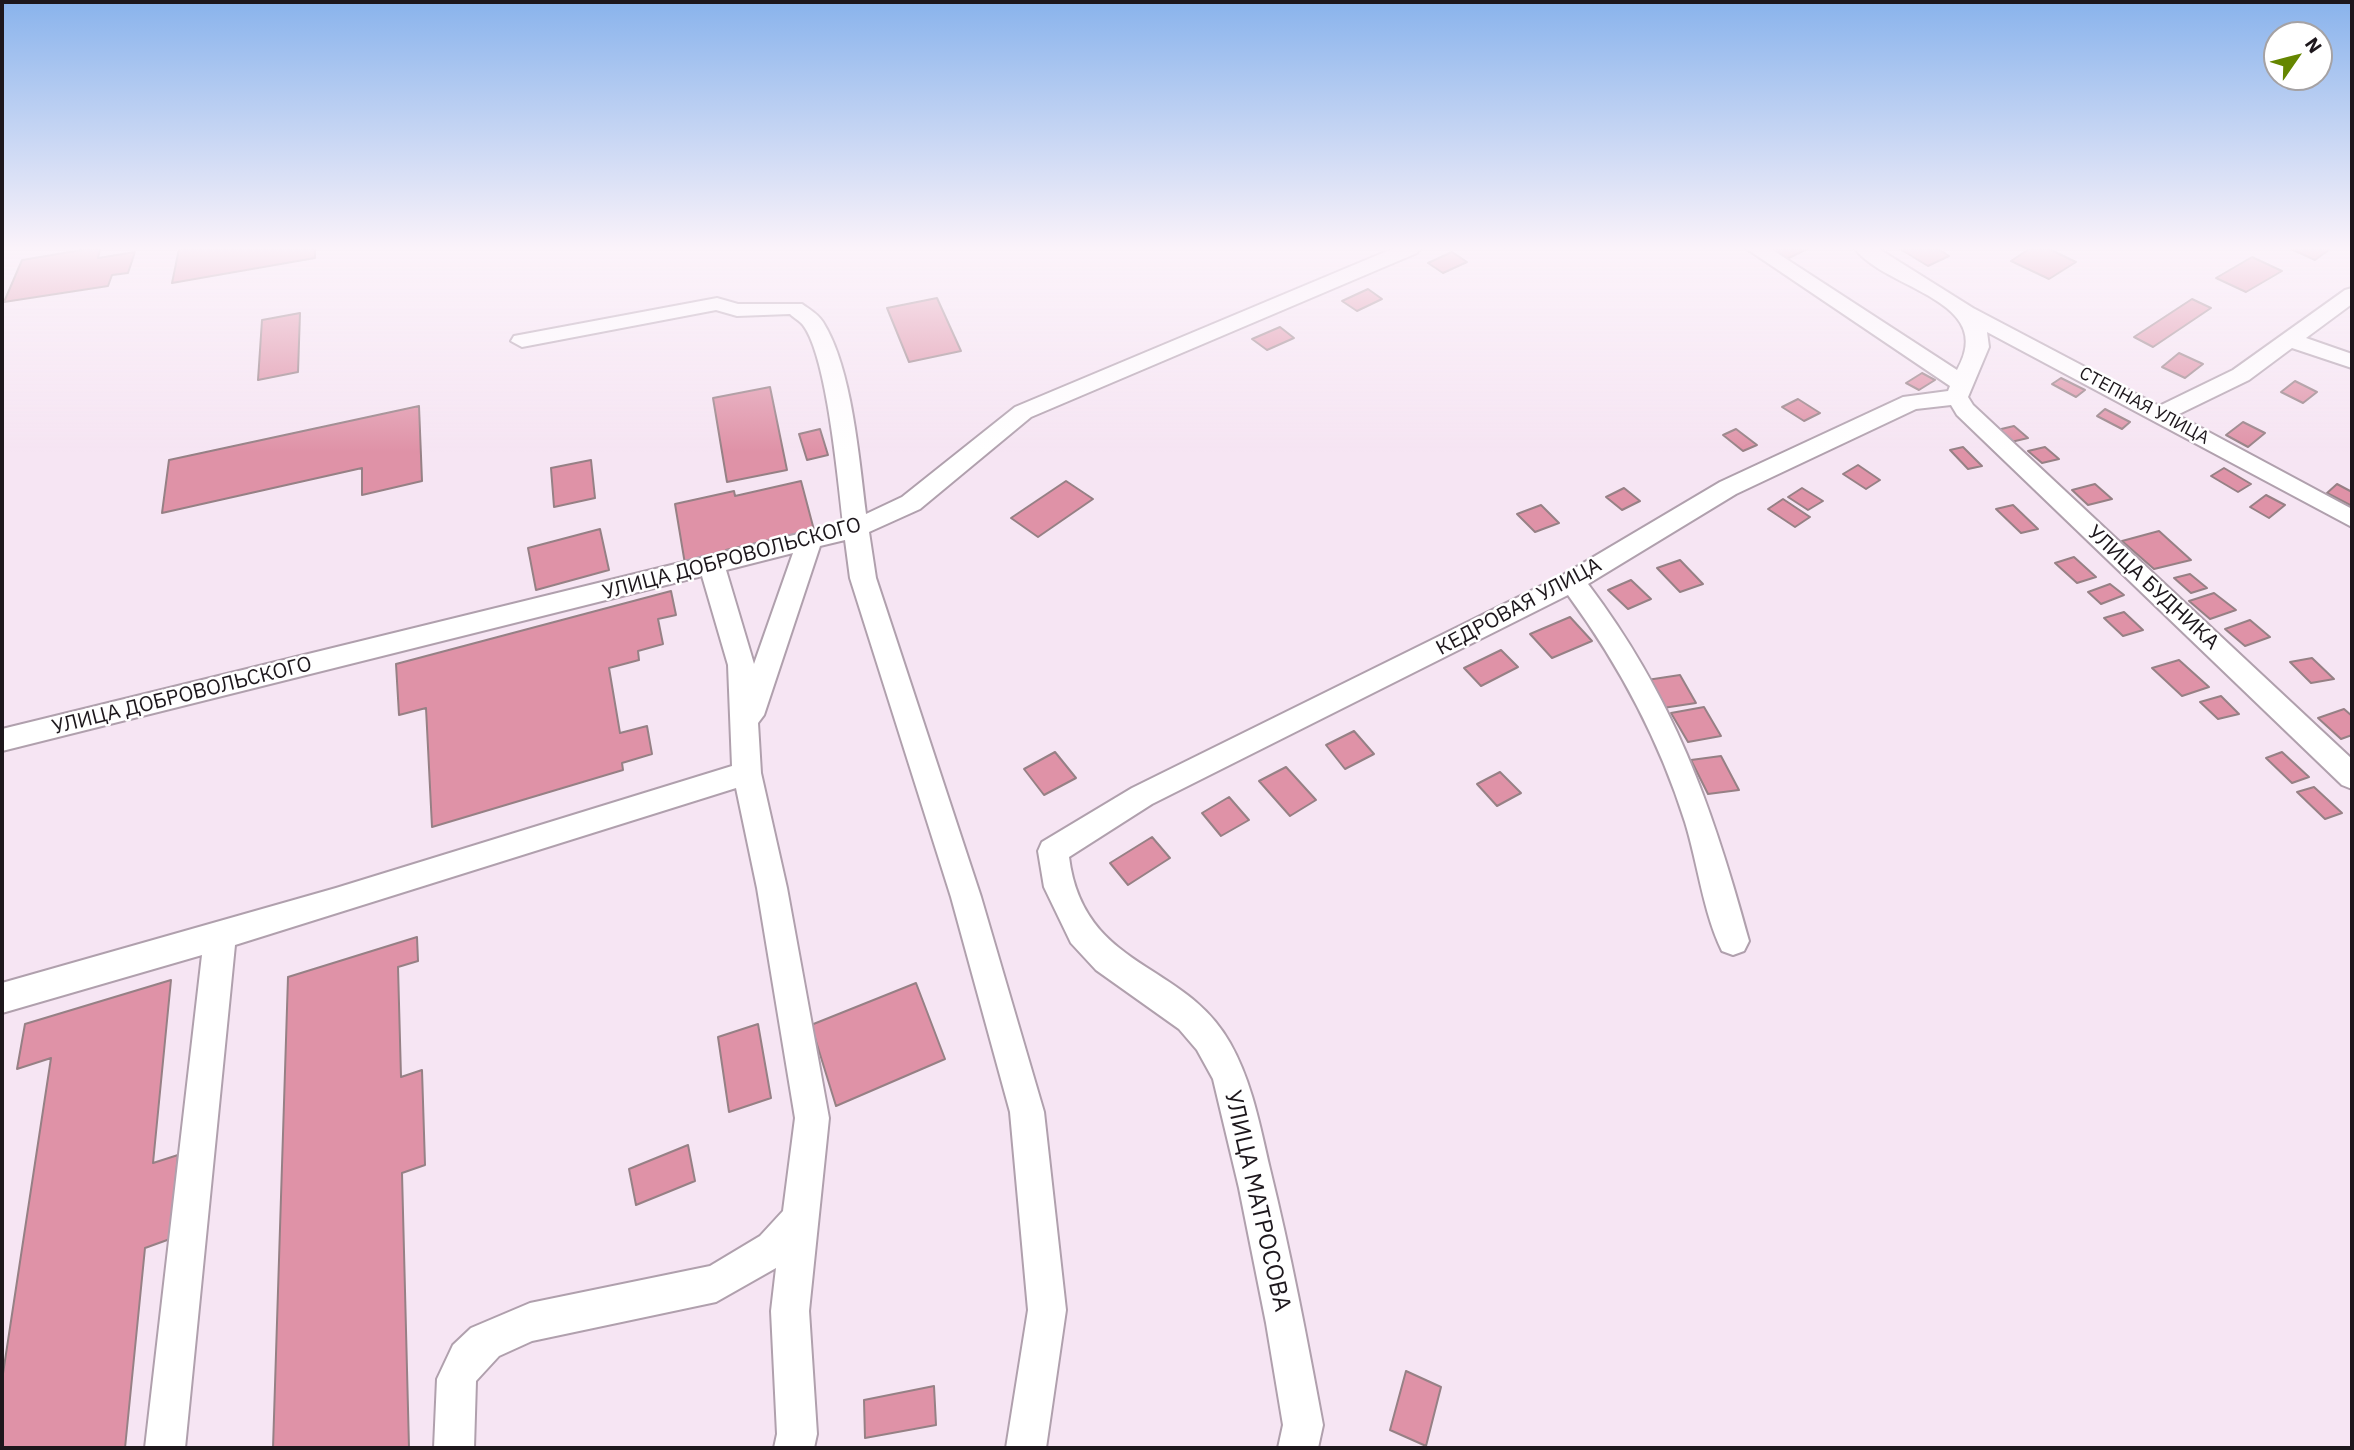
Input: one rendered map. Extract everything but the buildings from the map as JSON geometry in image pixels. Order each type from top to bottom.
[{"type":"street","points":[[522,341],[644,317]]},
{"type":"street","points":[[807,317],[813,323],[827,360],[842,423],[863,578],[966,897],[1027,1112],[1047,1310],[1026,1448]]},
{"type":"street","name":"УЛИЦА ДОБРОВОЛЬСКОГО","points":[[2,740],[712,567],[855,529],[911,503],[1023,412],[1248,317]]},
{"type":"street","name":"УЛИЦА БУДНИКА","points":[[1854,317],[1959,390],[1965,410],[2352,777]]},
{"type":"street","points":[[1959,390],[1980,351],[1979,332],[1969,317]]},
{"type":"street","name":"СТЕПНАЯ УЛИЦА","points":[[1975,317],[2161,414],[2352,519]]},
{"type":"street","points":[[2161,414],[2241,375],[2320,317]]},
{"type":"street","points":[[2288,339],[2352,361]]},
{"type":"street","name":"КЕДРОВАЯ УЛИЦА","points":[[1084,830],[1142,796],[1572,582],[1728,488],[1870,419],[1911,402],[1959,390]]},
{"type":"street","points":[[745,730],[809,542]]},
{"type":"street","points":[[712,567],[741,665],[747,773],[772,888],[800,1063],[812,1118],[812,1144],[799,1221],[790,1311],[797,1434],[794,1448]]},
{"type":"street","points":[[1572,582],[1608,630],[1674,750],[1706,841],[1734,941]]},
{"type":"street","points":[[2,998],[544,839],[747,773]]},
{"type":"street","name":"УЛИЦА МАТРОСОВА","points":[[1084,830],[1053,851],[1055,881],[1077,929],[1119,969],[1169,1000],[1210,1040],[1234,1092],[1275,1264],[1303,1426],[1298,1448]]},
{"type":"street","points":[[164,1448],[220,935]]},
{"type":"street","points":[[454,1448],[457,1379],[467,1359],[485,1342],[530,1322],[716,1283],[773,1249],[799,1221]]}]
